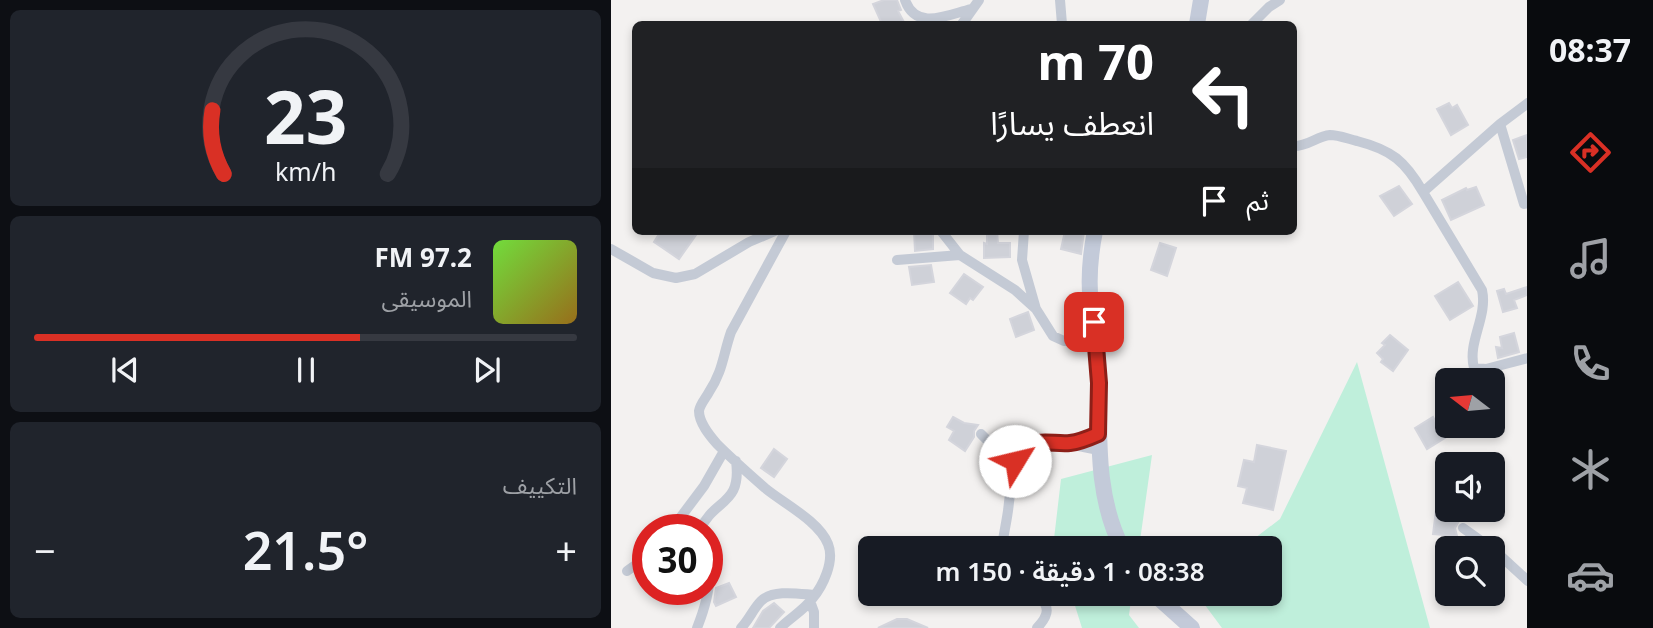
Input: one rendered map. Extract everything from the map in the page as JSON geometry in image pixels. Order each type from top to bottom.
[{"type":"street","points":[[905,0],[910,12],[923,19],[945,16],[975,4]]},
{"type":"street","points":[[1060,0],[1062,21]]},
{"type":"street","points":[[1198,21],[1201,0]]},
{"type":"street","points":[[1255,21],[1281,0]]},
{"type":"street","points":[[964,21],[975,4]]},
{"type":"street","points":[[1423,192],[1527,103]]},
{"type":"street","points":[[1500,124],[1524,204],[1527,203]]},
{"type":"street","points":[[1297,146],[1331,135],[1375,146],[1398,158],[1423,192],[1482,290],[1483,307],[1472,351],[1474,368],[1486,369],[1527,358]]},
{"type":"street","points":[[611,249],[653,273],[676,278],[695,274],[766,235]]},
{"type":"street","points":[[780,628],[813,598],[831,553],[825,538],[807,520],[724,451],[706,429],[699,411],[721,370],[735,325],[784,235]]},
{"type":"street","points":[[944,235],[960,255],[1015,290],[1036,309]]},
{"type":"street","points":[[1024,235],[1022,260],[1036,309],[1053,336],[1074,342],[1097,340]]},
{"type":"street","points":[[1094,235],[1090,263],[1091,304],[1097,340],[1099,442],[1104,491],[1116,536]]},
{"type":"street","points":[[897,260],[960,255]]},
{"type":"street","points":[[981,434],[1003,453],[1019,452],[1034,443],[1046,441],[1067,443],[1081,448],[1099,442]]},
{"type":"street","points":[[683,514],[704,486],[724,451]]},
{"type":"street","points":[[1004,536],[1019,452]]},
{"type":"street","points":[[712,514],[736,485],[736,461]]},
{"type":"street","points":[[1463,527],[1475,536]]},
{"type":"street","points":[[1505,560],[1527,581]]},
{"type":"street","points":[[627,571],[632,567]]},
{"type":"street","points":[[741,628],[768,596],[780,594],[813,598]]},
{"type":"street","points":[[813,598],[814,628]]},
{"type":"street","points":[[704,605],[698,625],[710,628]]},
{"type":"street","points":[[1037,628],[1044,620],[1047,606]]},
{"type":"street","points":[[1167,606],[1192,628]]},
{"type":"green space","points":[[1357,362],[1430,628],[1222,628],[1206,606],[1282,606],[1282,536],[1258,536],[1280,519]]},
{"type":"green space","points":[[1152,455],[1141,536],[1054,536],[1061,479]]},
{"type":"green space","points":[[1075,606],[1130,606],[1129,615],[1139,628],[1082,628]]},
{"type":"building","points":[[884,0],[897,0],[901,10],[898,11],[903,21],[881,21],[873,4]]},
{"type":"building","points":[[1449,103],[1452,108],[1457,105],[1468,125],[1451,135],[1437,109]]},
{"type":"building","points":[[1527,135],[1527,157],[1519,159],[1513,140]]},
{"type":"building","points":[[1399,186],[1412,204],[1394,216],[1380,196]]},
{"type":"building","points":[[1476,187],[1484,205],[1451,220],[1442,200],[1466,188]]},
{"type":"building","points":[[658,235],[696,235],[679,259],[654,242]]},
{"type":"building","points":[[914,235],[933,235],[933,249],[915,251]]},
{"type":"building","points":[[987,235],[997,235],[998,243],[1010,243],[1010,257],[984,258],[984,243],[987,244]]},
{"type":"building","points":[[1064,235],[1083,235],[1081,254],[1061,249]]},
{"type":"building","points":[[1160,243],[1176,248],[1167,276],[1151,270]]},
{"type":"building","points":[[931,265],[934,282],[912,285],[909,267]]},
{"type":"building","points":[[964,274],[983,287],[973,300],[970,298],[966,304],[950,293]]},
{"type":"building","points":[[1458,282],[1473,306],[1450,320],[1435,296]]},
{"type":"building","points":[[1527,287],[1527,295],[1514,300],[1517,308],[1503,312],[1497,291],[1504,289],[1506,294]]},
{"type":"building","points":[[1028,312],[1034,330],[1016,337],[1010,319]]},
{"type":"building","points":[[1514,333],[1519,352],[1498,358],[1496,347],[1502,348],[1500,337]]},
{"type":"building","points":[[1390,335],[1408,350],[1393,371],[1381,362],[1383,359],[1377,353]]},
{"type":"building","points":[[953,417],[964,423],[978,425],[965,451],[949,440],[954,431],[947,427]]},
{"type":"building","points":[[1433,417],[1435,438],[1445,438],[1427,449],[1415,428]]},
{"type":"building","points":[[1257,445],[1286,451],[1273,510],[1243,503],[1247,488],[1238,486],[1244,460],[1254,462]]},
{"type":"building","points":[[774,449],[787,459],[774,477],[761,468]]},
{"type":"building","points":[[1435,518],[1435,522],[1458,522],[1455,528],[1457,536],[1433,534]]},
{"type":"building","points":[[729,583],[736,597],[723,603],[723,585]]},
{"type":"building","points":[[774,603],[784,612],[769,628],[753,628],[763,611]]},
{"type":"building","points":[[897,619],[907,619],[928,628],[878,628]]},
{"type":"route","points":[[1015,461],[1019,452],[1034,443],[1067,443],[1085,440],[1098,434],[1099,383],[1094,322]]}]
